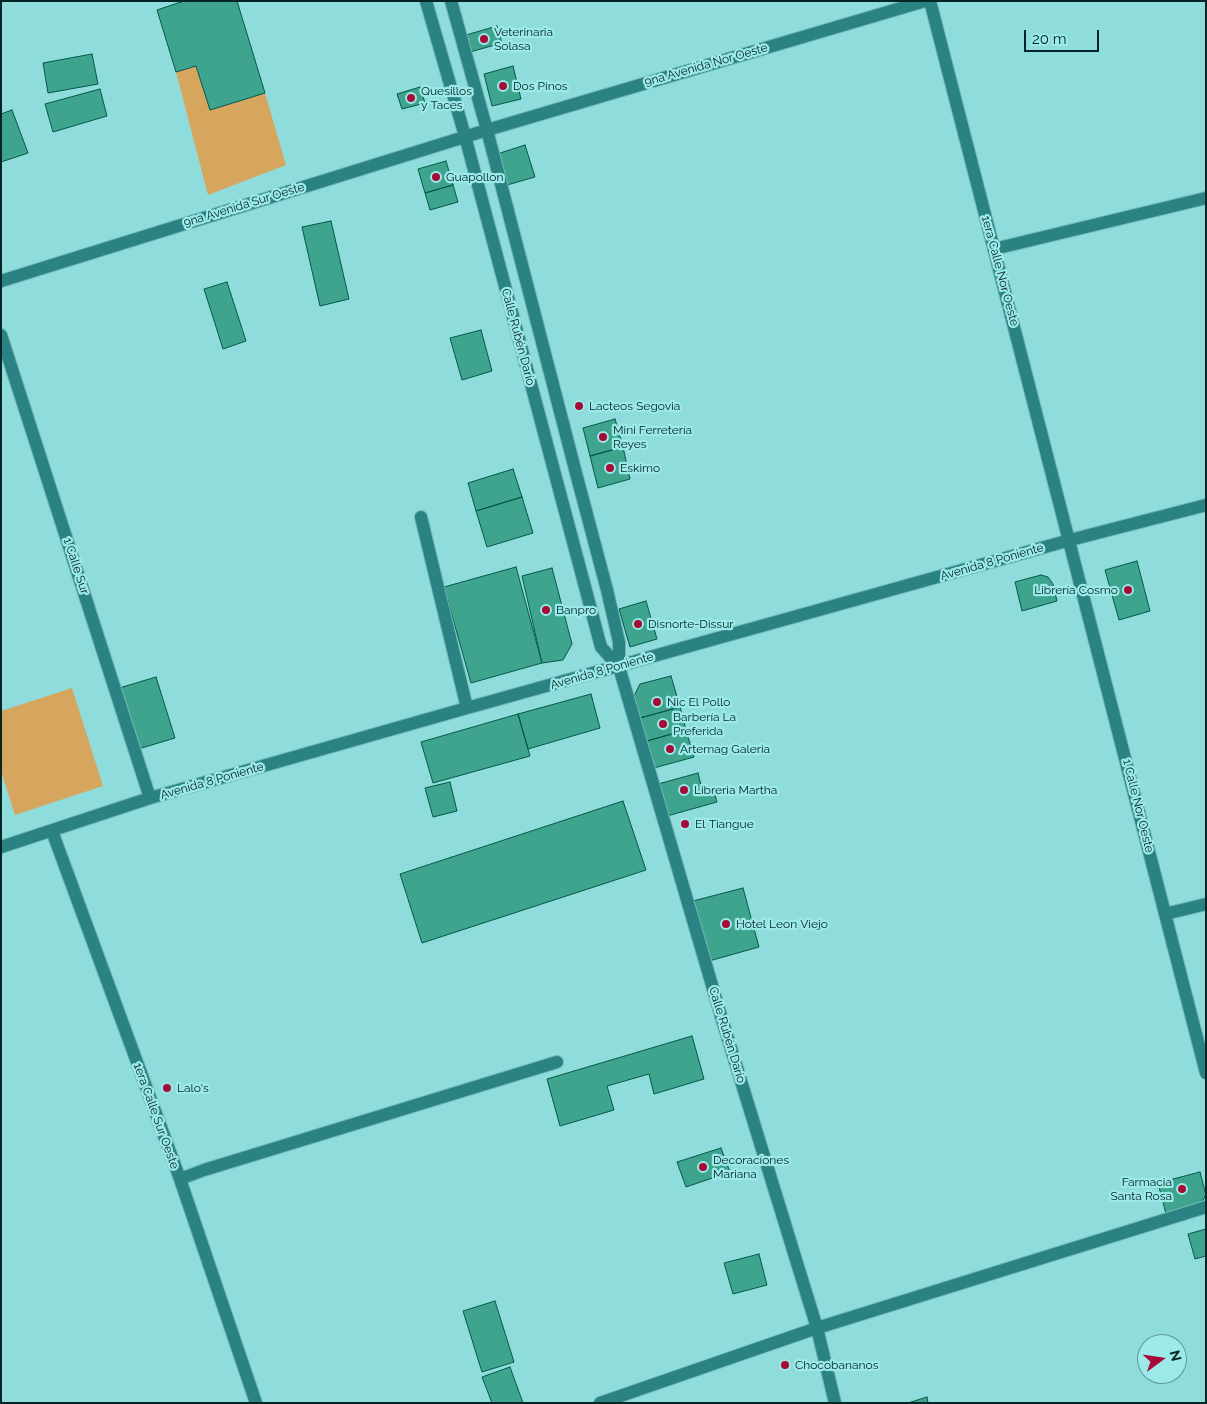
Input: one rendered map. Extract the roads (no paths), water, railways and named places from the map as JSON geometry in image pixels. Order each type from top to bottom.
[{"type":"street","name":"Calle Rubén Darío","points":[[426,1],[465,136],[601,647],[619,667]]},
{"type":"street","name":"Calle Rubén Darío","points":[[451,1],[487,130],[607,590],[619,642],[619,667],[721,1016],[817,1328],[835,1403]]},
{"type":"street","name":"9na Avenida Nor Oeste","points":[[487,130],[925,1]]},
{"type":"street","name":"1era Calle Nor Oeste","points":[[930,1],[1070,540]]},
{"type":"street","name":"9na Avenida Sur Oeste","points":[[1,281],[487,130]]},
{"type":"street","points":[[994,249],[1206,198]]},
{"type":"street","points":[[496,256],[518,249]]},
{"type":"street","name":"1 Calle Sur","points":[[1,335],[150,798]]},
{"type":"street","points":[[556,482],[577,477]]},
{"type":"street","name":"Avenida 8 Poniente","points":[[1,847],[150,798],[467,708],[1070,540],[1206,505]]},
{"type":"street","points":[[421,517],[467,708]]},
{"type":"street","name":"1 Calle Nor Oeste","points":[[1070,540],[1206,1073]]},
{"type":"street","name":"1era Calle Sur Oeste","points":[[52,831],[180,1179],[256,1403]]},
{"type":"street","points":[[1165,914],[1206,904]]},
{"type":"street","points":[[180,1179],[557,1062]]},
{"type":"street","points":[[600,1403],[817,1328],[1206,1207]]},
{"type":"place","name":"Veterinaria Solasa","points":[[484,39]]},
{"type":"place","name":"Dos Pinos","points":[[503,86]]},
{"type":"place","name":"Quesillos y Taces","points":[[411,98]]},
{"type":"place","name":"Guapollon","points":[[436,177]]},
{"type":"place","name":"Lacteos Segovia","points":[[579,406]]},
{"type":"place","name":"Mini Ferretería Reyes","points":[[603,437]]},
{"type":"place","name":"Eskimo","points":[[610,468]]},
{"type":"place","name":"Librería Cosmo","points":[[1128,590]]},
{"type":"place","name":"Banpro","points":[[546,610]]},
{"type":"place","name":"Disnorte-Dissur","points":[[638,624]]},
{"type":"place","name":"Nic El Pollo","points":[[657,702]]},
{"type":"place","name":"Barbería La Preferida","points":[[663,724]]},
{"type":"place","name":"Artemag Galeria","points":[[670,749]]},
{"type":"place","name":"Libreria Martha","points":[[684,790]]},
{"type":"place","name":"El Tiangue","points":[[685,824]]},
{"type":"place","name":"Hotel Leon Viejo","points":[[726,924]]},
{"type":"place","name":"Lalo's","points":[[167,1088]]},
{"type":"place","name":"Decoracíones Mariana","points":[[703,1167]]},
{"type":"place","name":"Farmacia Santa Rosa","points":[[1182,1189]]},
{"type":"place","name":"Chocobananos","points":[[785,1365]]}]
